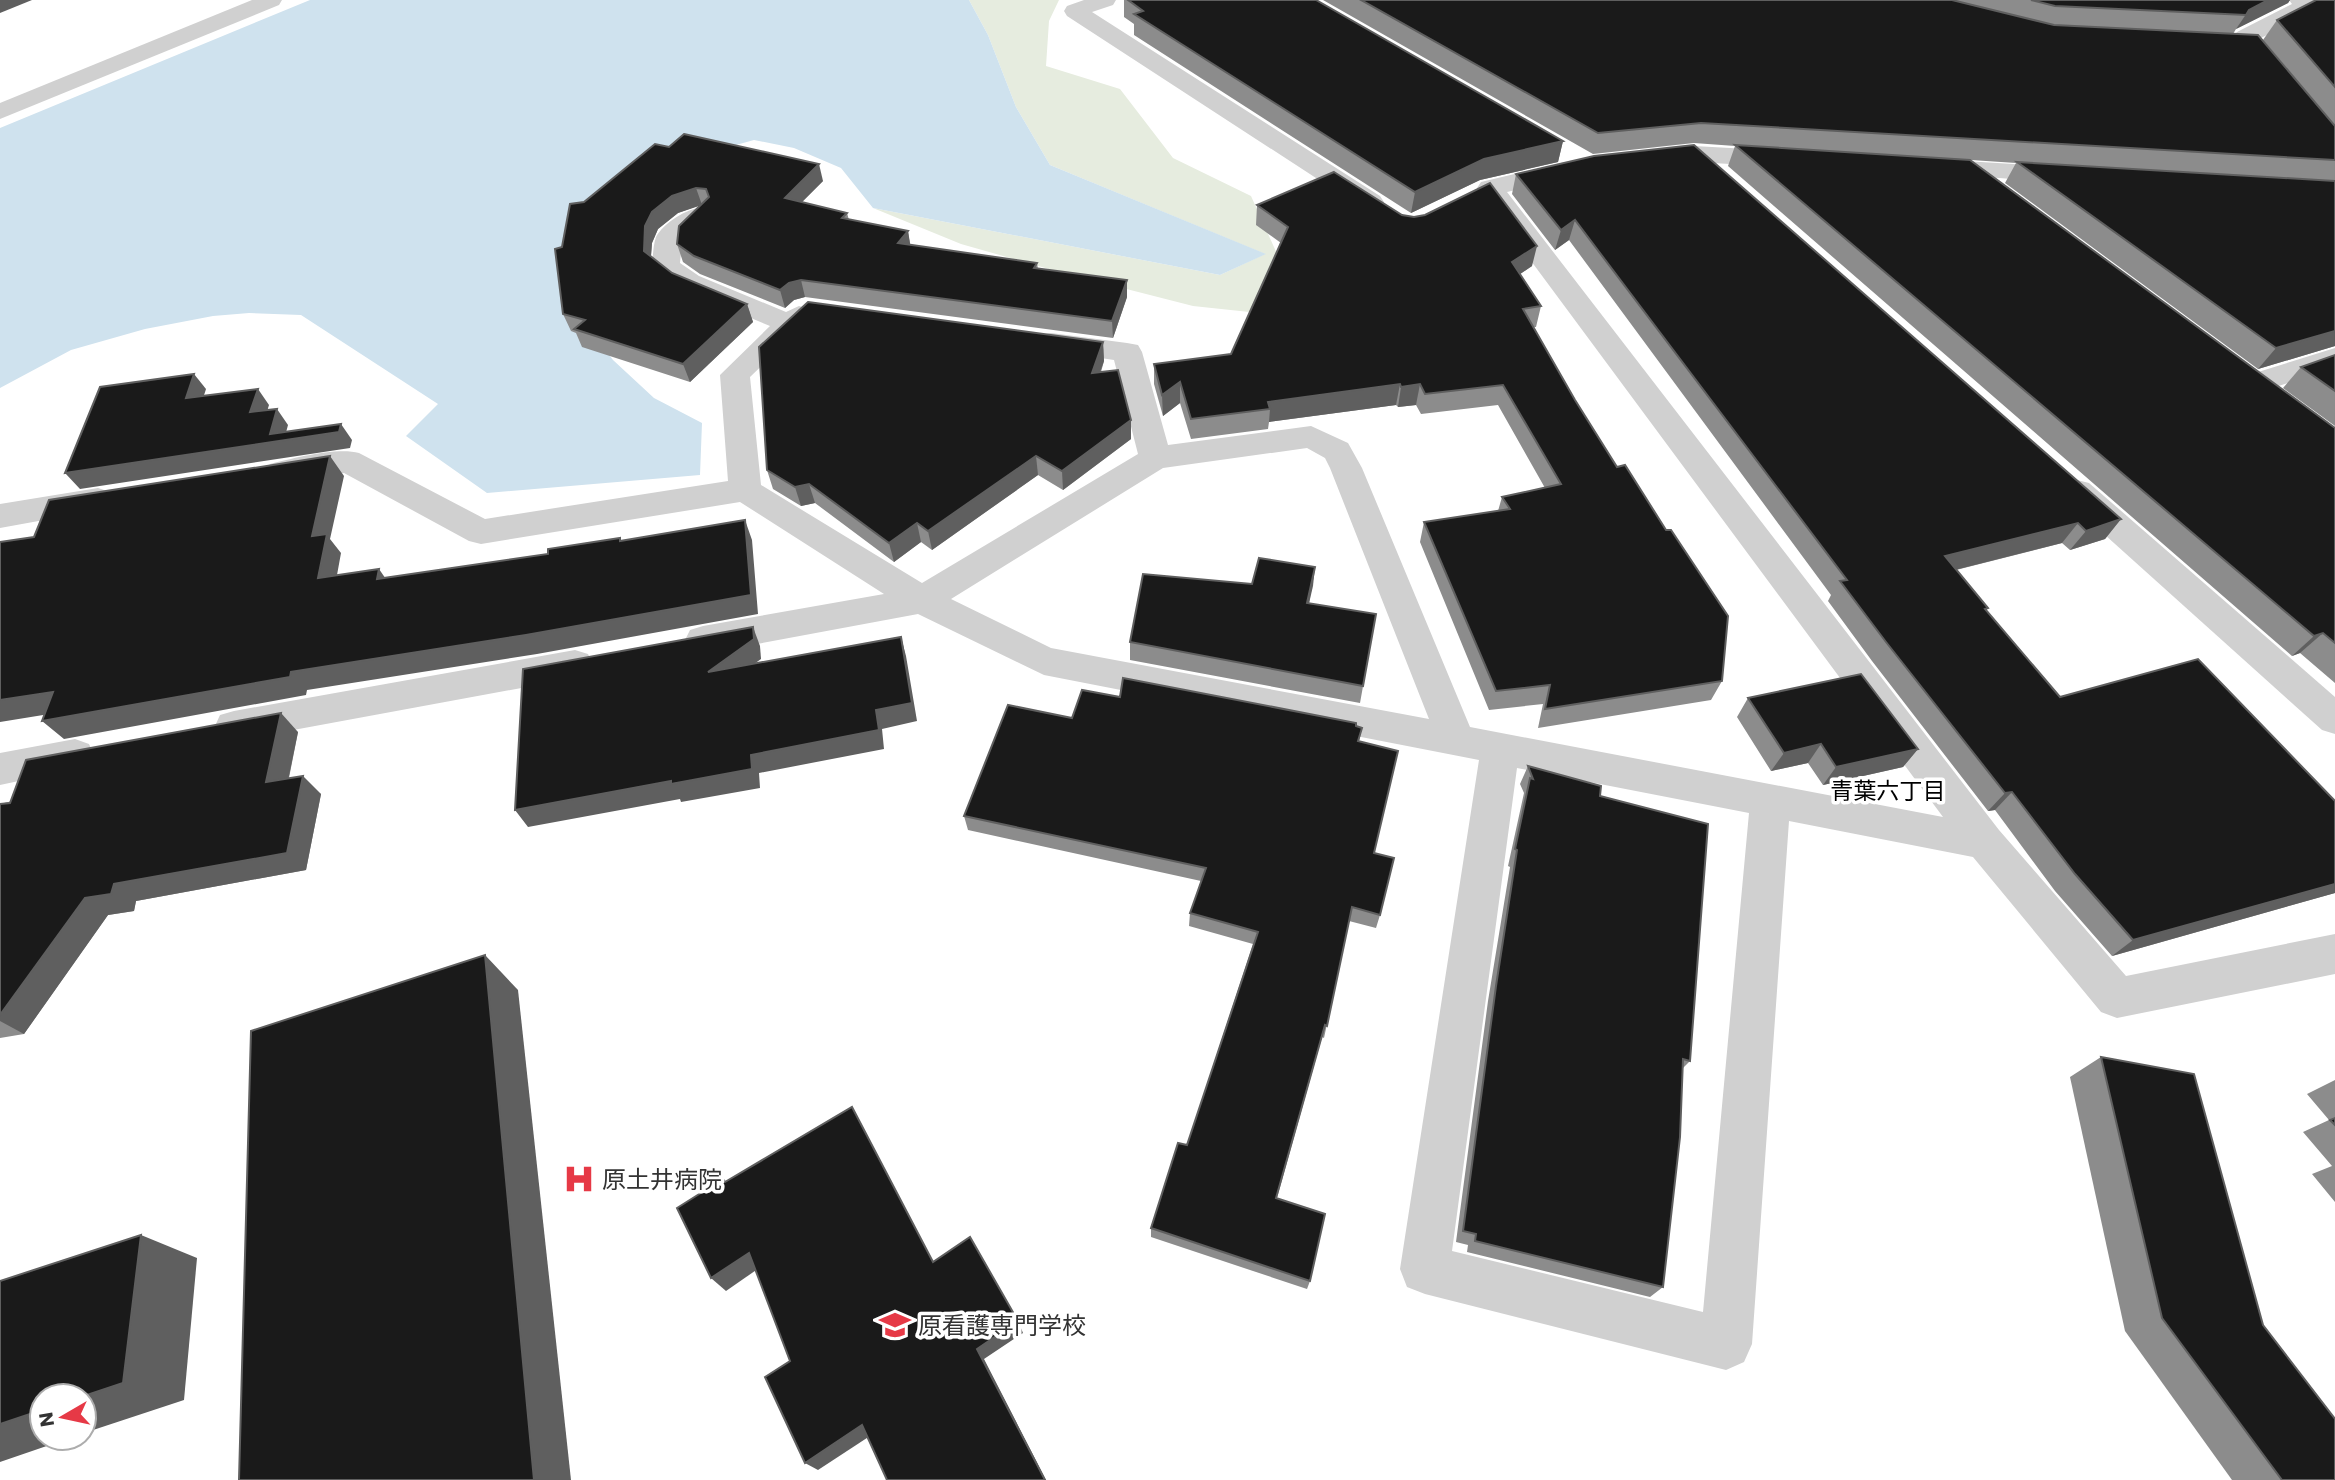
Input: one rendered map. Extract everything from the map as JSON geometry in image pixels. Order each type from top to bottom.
[{"type":"street","points":[[0,112],[271,0]]},
{"type":"street","points":[[1105,0],[1075,11],[1387,212]]},
{"type":"street","points":[[2301,0],[2306,6],[2245,37],[2335,146]]},
{"type":"street","points":[[2225,45],[2253,46]]},
{"type":"street","points":[[1564,151],[1588,165],[1478,193],[1985,842],[2116,998],[2335,954]]},
{"type":"street","points":[[1694,154],[1725,181]]},
{"type":"street","points":[[1628,161],[1694,154],[1802,160]]},
{"type":"street","points":[[1910,166],[2088,177]]},
{"type":"street","points":[[1965,169],[2009,202]]},
{"type":"street","points":[[699,214],[668,239],[666,266],[689,282],[790,324]]},
{"type":"street","points":[[745,490],[735,375],[805,309],[832,313]]},
{"type":"street","points":[[1019,338],[1126,352],[1155,458]]},
{"type":"street","points":[[2284,407],[2242,376],[2335,358]]},
{"type":"street","points":[[674,646],[922,600],[1155,458],[1311,437],[1336,451],[1346,468],[1456,740]]},
{"type":"street","points":[[254,476],[348,461],[481,532],[745,490],[922,600],[1044,661],[1985,842]]},
{"type":"street","points":[[2056,473],[2335,719]]},
{"type":"street","points":[[0,516],[134,495]]},
{"type":"street","points":[[206,731],[605,658]]},
{"type":"street","points":[[0,769],[110,748]]},
{"type":"street","points":[[1500,749],[1425,1269],[1726,1344],[1770,801]]},
{"type":"shaded area","points":[[969,0],[1059,0],[1049,21],[1046,66],[1120,89],[1173,158],[1251,196],[1287,276],[1268,314],[1193,306],[1056,271],[961,244],[873,208],[1220,275],[1265,254],[1050,165],[1016,107],[988,35]]},
{"type":"water","points":[[310,0],[969,0],[988,35],[1016,107],[1050,165],[1266,254],[1220,275],[873,208],[841,168],[794,148],[754,140],[696,156],[579,317],[613,360],[654,398],[702,423],[700,475],[487,493],[406,436],[438,404],[301,315],[249,313],[213,316],[145,329],[71,350],[0,388],[0,128]]},
{"type":"building","points":[[1128,0],[1316,0],[1563,141],[1484,159],[1415,192],[1134,14],[1143,11]]},
{"type":"building","points":[[1361,0],[1952,0],[2054,25],[2258,35],[2335,126],[2335,160],[1701,123],[1598,133]]},
{"type":"building","points":[[2031,0],[2268,0],[2249,10],[2246,15],[2055,6]]},
{"type":"building","points":[[2316,0],[2335,0],[2335,87],[2277,20]]},
{"type":"building","points":[[684,134],[819,164],[785,198],[847,213],[842,218],[908,231],[898,243],[1037,263],[1034,268],[1127,280],[1112,321],[801,280],[789,283],[780,290],[694,256],[677,244],[679,226],[709,197],[706,189],[696,188],[672,196],[652,212],[645,226],[644,251],[672,273],[747,304],[683,364],[574,329],[585,320],[563,314],[555,249],[562,247],[570,204],[584,202],[655,144],[669,147]]},
{"type":"building","points":[[1694,145],[2121,519],[2086,531],[2078,523],[1945,556],[1988,608],[1985,609],[2060,697],[2198,659],[2335,801],[2335,884],[2133,940],[2075,874],[2012,792],[2005,793],[1886,642],[1840,581],[1847,580],[1575,220],[1561,230],[1516,174],[1594,156]]},
{"type":"building","points":[[1735,145],[1970,160],[2335,428],[2335,643],[2323,633],[2314,636]]},
{"type":"building","points":[[2017,162],[2335,181],[2335,331],[2276,348]]},
{"type":"building","points":[[1334,172],[1402,215],[1414,217],[1425,215],[1490,183],[1537,246],[1512,262],[1541,306],[1523,309],[1617,467],[1625,465],[1666,530],[1671,530],[1728,616],[1722,681],[1545,709],[1550,685],[1496,691],[1424,522],[1510,509],[1502,497],[1561,484],[1503,385],[1425,394],[1420,384],[1401,387],[1400,384],[1268,402],[1270,409],[1191,419],[1180,382],[1162,395],[1154,364],[1231,354],[1288,227],[1257,205]]},
{"type":"building","points":[[808,302],[1103,342],[1092,373],[1118,370],[1131,420],[1062,471],[1036,456],[928,531],[917,523],[889,543],[809,484],[795,487],[767,470],[759,347]]},
{"type":"building","points":[[2335,355],[2335,391],[2301,367]]},
{"type":"building","points":[[194,374],[186,398],[258,389],[250,412],[277,409],[270,434],[341,424],[339,432],[65,473],[100,387]]},
{"type":"building","points":[[330,456],[312,536],[327,534],[318,578],[379,569],[377,579],[548,554],[548,549],[620,538],[620,541],[745,520],[751,595],[526,635],[291,672],[290,677],[42,721],[53,692],[0,700],[0,542],[34,537],[49,500]]},
{"type":"building","points":[[1259,558],[1315,567],[1307,603],[1376,614],[1363,686],[1130,642],[1143,574],[1252,584]]},
{"type":"building","points":[[753,627],[754,639],[708,672],[901,637],[912,703],[876,710],[879,730],[751,755],[752,769],[515,810],[523,669]]},
{"type":"building","points":[[1861,674],[1918,749],[1836,767],[1821,744],[1784,753],[1748,698]]},
{"type":"building","points":[[1123,678],[1356,723],[1356,726],[1362,728],[1358,741],[1398,751],[1374,853],[1394,858],[1380,915],[1352,907],[1327,1026],[1325,1025],[1276,1198],[1325,1214],[1310,1281],[1151,1228],[1178,1143],[1187,1145],[1258,932],[1190,913],[1206,868],[964,816],[1008,705],[1072,718],[1082,690],[1120,697]]},
{"type":"building","points":[[281,713],[266,782],[303,776],[287,853],[114,884],[111,894],[85,898],[0,1015],[0,804],[10,803],[26,760]]},
{"type":"building","points":[[1528,766],[1601,786],[1600,796],[1708,824],[1690,1061],[1683,1059],[1680,1137],[1663,1287],[1475,1241],[1476,1234],[1463,1231],[1517,850],[1515,849],[1530,778],[1533,779]]},
{"type":"building","points":[[485,955],[534,1480],[239,1480],[251,1031]]},
{"type":"building","points":[[2101,1057],[2194,1074],[2263,1325],[2335,1419],[2335,1480],[2282,1480],[2162,1318]]},
{"type":"building","points":[[852,1107],[933,1262],[970,1237],[1018,1321],[977,1349],[1045,1480],[887,1480],[862,1425],[805,1463],[765,1377],[790,1361],[749,1253],[711,1278],[677,1208],[723,1179],[725,1182]]},
{"type":"building","points":[[141,1235],[123,1383],[98,1391],[98,1382],[28,1382],[28,1415],[0,1424],[0,1281]]},
{"type":"place","name":"原土井病院","points":[[579,1179]]},
{"type":"place","name":"原看護専門学校","points":[[895,1325]]},
{"type":"district","name":"青葉六丁目","points":[[1888,791]]}]
